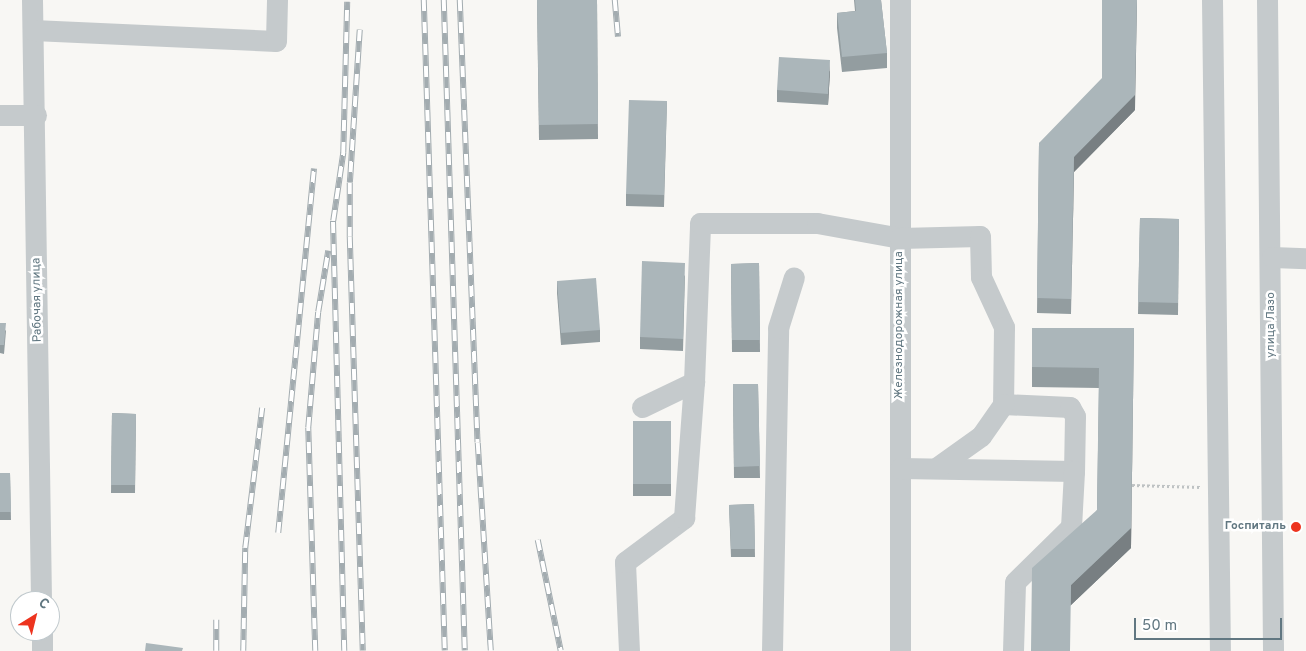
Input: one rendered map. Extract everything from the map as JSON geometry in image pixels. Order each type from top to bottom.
[{"type":"street","name":"Рабочая улица","points":[[32,0],[36,115],[42,591]]},
{"type":"street","points":[[33,30],[276,41],[277,0]]},
{"type":"street","name":"Железнодорожная улица","points":[[900,0],[900,651]]},
{"type":"street","points":[[1212,0],[1220,651]]},
{"type":"street","name":"улица Лазо","points":[[1267,0],[1272,257],[1273,651]]},
{"type":"street","points":[[0,115],[36,115]]},
{"type":"street","points":[[629,651],[625,562],[684,518],[694,382],[700,223],[817,223],[900,238],[980,236],[981,277],[1004,327],[1003,404],[982,436],[936,468]]},
{"type":"street","points":[[1272,257],[1306,258]]},
{"type":"street","points":[[772,651],[778,328],[794,277]]},
{"type":"street","points":[[642,407],[694,382]]},
{"type":"street","points":[[1003,404],[1070,407],[1075,416],[1071,527],[1015,582],[1013,651]]},
{"type":"street","points":[[900,468],[1074,471]]},
{"type":"path","points":[[1132,485],[1218,487]]},
{"type":"building","points":[[537,0],[597,0],[598,124],[539,125]]},
{"type":"building","points":[[855,0],[881,0],[887,53],[842,57],[837,13],[856,11]]},
{"type":"building","points":[[1102,0],[1137,0],[1135,95],[1074,157],[1071,299],[1037,298],[1039,143],[1102,78]]},
{"type":"building","points":[[779,57],[830,60],[828,94],[777,90]]},
{"type":"building","points":[[629,100],[667,101],[664,195],[626,194]]},
{"type":"building","points":[[1140,218],[1179,219],[1178,303],[1138,302]]},
{"type":"building","points":[[642,261],[685,263],[683,339],[640,337]]},
{"type":"building","points":[[759,263],[760,340],[732,340],[731,264]]},
{"type":"building","points":[[596,278],[600,330],[561,333],[557,281]]},
{"type":"building","points":[[0,323],[6,323],[4,345],[0,345]]},
{"type":"building","points":[[1032,328],[1134,328],[1131,528],[1071,585],[1070,651],[1031,651],[1032,568],[1097,510],[1099,368],[1032,367]]},
{"type":"building","points":[[733,384],[758,384],[760,466],[734,467]]},
{"type":"building","points":[[112,413],[136,414],[135,485],[111,485]]},
{"type":"building","points":[[633,421],[671,421],[671,484],[633,484]]},
{"type":"building","points":[[0,473],[10,473],[11,512],[0,512]]},
{"type":"building","points":[[754,504],[755,549],[731,549],[729,505]]},
{"type":"building","points":[[146,643],[183,648],[182,651],[145,651]]},
{"type":"railway","points":[[424,0],[445,651]]},
{"type":"railway","points":[[444,0],[465,651]]},
{"type":"railway","points":[[460,0],[478,443],[491,651]]},
{"type":"railway","points":[[615,0],[618,37]]},
{"type":"railway","points":[[344,651],[333,221],[343,153],[347,2]]},
{"type":"railway","points":[[360,30],[350,183],[350,237],[363,651]]},
{"type":"railway","points":[[278,533],[314,169]]},
{"type":"railway","points":[[315,651],[308,428],[318,312],[328,251]]},
{"type":"railway","points":[[243,651],[245,548],[262,408]]},
{"type":"railway","points":[[538,540],[561,651]]},
{"type":"railway","points":[[216,620],[216,651]]},
{"type":"place","name":"Госпиталь","points":[[1296,527]]}]
